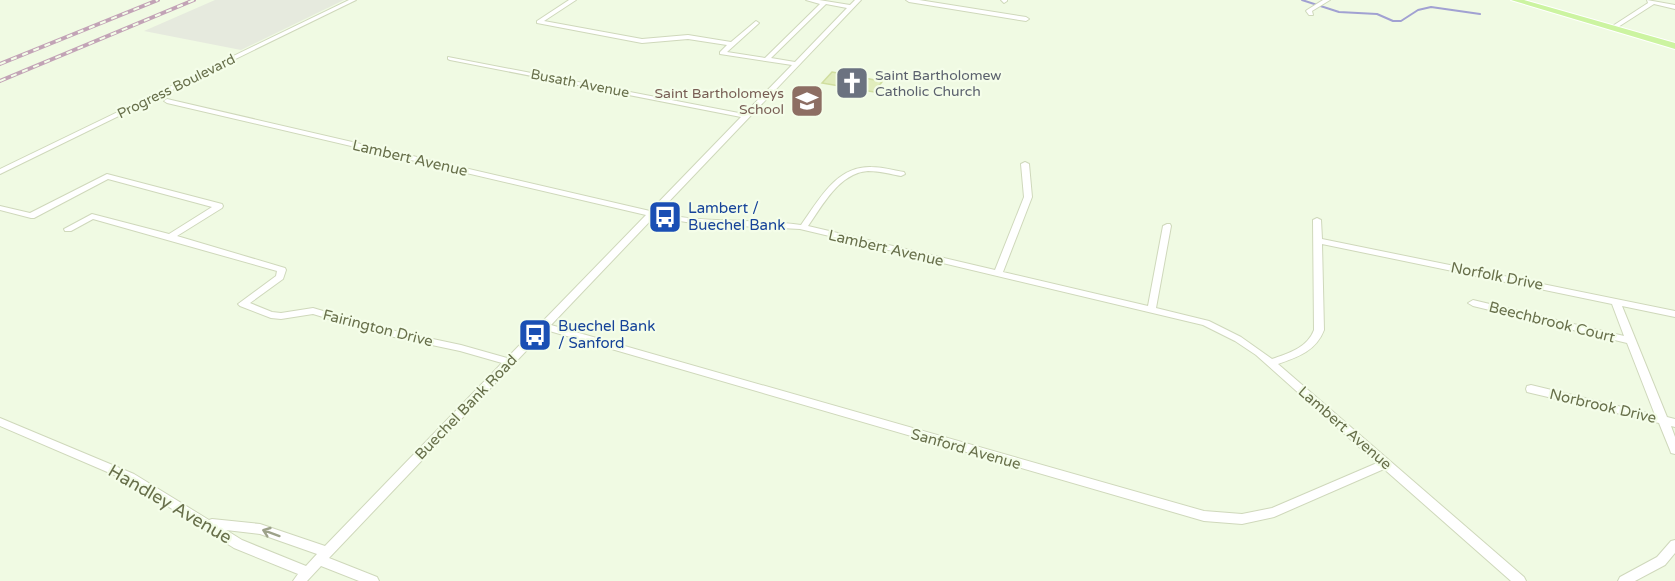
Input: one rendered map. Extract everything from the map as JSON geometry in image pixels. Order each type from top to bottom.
[{"type":"main road","points":[[1515,0],[1675,46]]},
{"type":"street","name":"Progress Boulevard","points":[[0,172],[353,0]]},
{"type":"street","points":[[573,0],[538,22],[642,41],[688,37],[732,44]]},
{"type":"street","points":[[809,0],[852,7]]},
{"type":"street","name":"Buechel Bank Road","points":[[303,577],[858,0]]},
{"type":"street","points":[[909,0],[1026,19]]},
{"type":"street","points":[[1311,14],[1309,11],[1315,5],[1325,1]]},
{"type":"street","points":[[1613,28],[1650,1],[1675,7]]},
{"type":"street","points":[[766,60],[824,3]]},
{"type":"street","points":[[756,23],[722,53],[796,64]]},
{"type":"street","name":"Busath Avenue","points":[[450,58],[745,116]]},
{"type":"street","name":"Lambert Avenue","points":[[167,101],[652,214],[696,223],[762,222],[803,228],[1195,319],[1220,329],[1252,348],[1271,363],[1520,581]]},
{"type":"street","points":[[998,273],[1028,197],[1025,164]]},
{"type":"street","points":[[803,228],[847,173],[868,169],[901,174]]},
{"type":"street","points":[[0,208],[32,216],[107,176],[219,206],[170,237],[92,216],[68,229]]},
{"type":"street","points":[[1271,363],[1308,347],[1317,337],[1317,220]]},
{"type":"street","points":[[1152,308],[1167,226]]},
{"type":"street","name":"Fairington Drive","points":[[170,237],[282,270],[280,277],[243,304],[271,315],[293,315],[313,311],[380,331],[460,348],[509,362]]},
{"type":"street","name":"Norfolk Drive","points":[[1318,241],[1675,314]]},
{"type":"street","points":[[1615,301],[1670,421],[1675,450]]},
{"type":"street","name":"Beechbrook Court","points":[[1473,303],[1632,341]]},
{"type":"street","name":"Sanford Avenue","points":[[543,326],[1204,516],[1242,519],[1274,512],[1385,464]]},
{"type":"street","name":"Norbrook Drive","points":[[1532,389],[1670,421]]},
{"type":"street","name":"Handley Avenue","points":[[0,422],[130,477],[238,544],[303,577]]},
{"type":"street","points":[[209,524],[260,529],[323,556],[373,581]]},
{"type":"street","points":[[1624,581],[1660,561],[1675,545]]},
{"type":"shaded area","points":[[215,0],[344,0],[241,50],[144,31]]},
{"type":"building","name":"Saint Bartholomew Catholic Church","points":[[832,72],[882,82],[874,92],[822,83]]},
{"type":"waterway","points":[[1302,0],[1339,12],[1377,14],[1393,21],[1401,21],[1418,10],[1431,7],[1480,14]]},
{"type":"railway","points":[[0,64],[158,0]]},
{"type":"railway","points":[[0,81],[194,0]]},
{"type":"place","name":"Saint Bartholomew Catholic Church","points":[[852,83]]},
{"type":"place","name":"Saint Bartholomeys School","points":[[807,101]]},
{"type":"place","name":"Lambert / Buechel Bank","points":[[665,217]]},
{"type":"place","name":"Buechel Bank / Sanford","points":[[535,335]]}]
